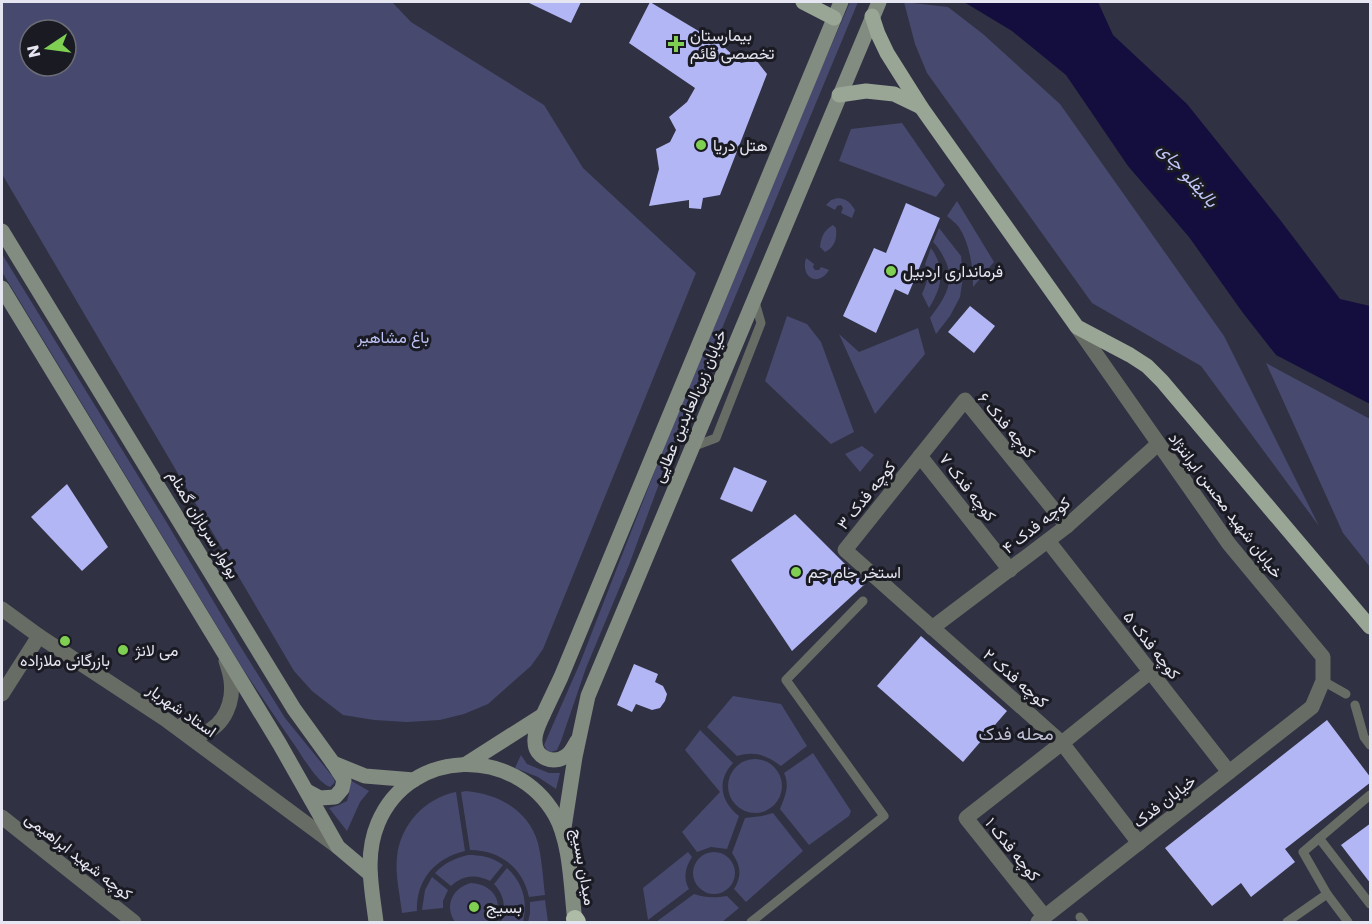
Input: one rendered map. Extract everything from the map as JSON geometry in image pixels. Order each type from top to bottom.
[{"type":"main road","points":[[803,2],[834,18]]},
{"type":"main road","name":"خیابان زین‌العابدین عطایی","points":[[579,738],[567,755],[557,760],[547,760],[539,754],[535,744],[543,715],[561,677],[840,2]]},
{"type":"main road","name":"خیابان زین‌العابدین عطایی","points":[[563,834],[588,696],[879,2]]},
{"type":"main road","name":"خیابان شهید محسن ایراننژاد","points":[[872,16],[887,53],[921,106],[1077,327],[1130,355],[1147,366],[1162,381],[1371,627]]},
{"type":"main road","points":[[839,95],[866,91],[894,94],[921,106]]},
{"type":"main road","name":"بولوار سربازان گمنام","points":[[2,231],[294,709],[333,763]]},
{"type":"main road","points":[[2,290],[224,653],[338,847],[370,874]]},
{"type":"main road","points":[[466,764],[543,715]]},
{"type":"main road","points":[[333,763],[365,776],[414,780]]},
{"type":"main road","points":[[307,792],[320,798],[335,797],[342,789],[344,780],[333,763]]},
{"type":"main road","name":"میدان بسیج","points":[[376,922],[369,857],[372,839],[388,806],[414,780],[447,766],[466,764],[484,765],[518,777],[546,801],[563,834],[576,922]]},
{"type":"street","name":"خیابان شهید محسن ایراننژاد","points":[[1077,327],[1229,544],[1323,657],[1323,681]]},
{"type":"street","name":"کوچه فدک ۶","points":[[920,456],[965,400],[1067,526]]},
{"type":"street","name":"کوچه فدک ۴","points":[[932,628],[1067,526],[1158,444]]},
{"type":"street","name":"کوچه فدک ۷","points":[[920,456],[1010,570]]},
{"type":"street","name":"کوچه فدک ۳","points":[[920,456],[845,550],[932,628]]},
{"type":"street","name":"کوچه فدک ۵","points":[[1048,541],[1229,772]]},
{"type":"street","name":"استاد شهریار","points":[[2,609],[39,636],[165,718],[338,847]]},
{"type":"street","name":"کوچه فدک ۲","points":[[932,628],[1062,743],[1139,843]]},
{"type":"street","points":[[2,694],[39,636]]},
{"type":"street","points":[[165,718],[204,733],[218,725],[227,711],[231,688],[224,653]]},
{"type":"street","name":"کوچه فدک ۱","points":[[1041,920],[966,818],[1150,672]]},
{"type":"street","name":"خیابان فدک","points":[[1041,920],[1312,707],[1323,681]]},
{"type":"street","name":"کوچه شهید ابراهیمی","points":[[2,817],[134,922]]},
{"type":"lane","points":[[752,922],[884,816],[786,680],[863,601]]},
{"type":"lane","points":[[1323,681],[1346,694]]},
{"type":"lane","points":[[1355,705],[1364,737],[1371,745]]},
{"type":"lane","points":[[1348,922],[1327,894],[1303,852],[1371,795]]},
{"type":"lane","points":[[1320,838],[1371,904]]},
{"type":"lane","points":[[1287,922],[1327,894]]},
{"type":"green space","name":"باغ مشاهیر","points":[[2,2],[392,2],[411,22],[544,105],[583,168],[696,273],[543,649],[531,666],[488,704],[464,714],[440,720],[407,722],[343,715],[312,691],[294,671],[2,174]]},
{"type":"green space","points":[[850,2],[858,2],[673,446],[629,565],[586,668],[561,741],[557,750],[547,751],[544,745],[580,663],[666,442],[783,157]]},
{"type":"green space","points":[[904,2],[948,7],[983,34],[1060,104],[1224,336],[1319,526],[1201,366],[1092,303],[927,73],[915,44]]},
{"type":"green space","points":[[902,123],[945,185],[936,197],[839,161],[851,129]]},
{"type":"green space","points":[[838,198],[846,200],[853,207],[855,210],[852,218],[841,213],[843,208],[841,205],[835,210],[826,205]]},
{"type":"green space","points":[[957,201],[994,262],[973,287],[968,247],[958,226],[947,216]]},
{"type":"green space","points":[[833,225],[836,228],[836,239],[831,248],[825,252],[820,247],[821,240],[825,232]]},
{"type":"green space","points":[[939,228],[961,256],[963,277],[960,297],[950,316],[936,334],[930,318],[944,297],[949,283],[948,267],[933,242]]},
{"type":"green space","points":[[931,248],[939,263],[940,278],[937,293],[929,308],[922,294],[927,279],[925,264]]},
{"type":"green space","points":[[2,254],[285,718],[333,777],[335,782],[330,787],[319,779],[309,766],[243,669],[2,272]]},
{"type":"green space","points":[[806,258],[814,264],[815,270],[821,267],[829,270],[820,278],[811,278],[806,270]]},
{"type":"green space","points":[[787,316],[807,324],[821,342],[854,432],[831,444],[765,381]]},
{"type":"green space","points":[[918,328],[925,354],[875,414],[839,334],[859,352]]},
{"type":"green space","points":[[1266,363],[1370,419],[1370,567],[1343,533]]},
{"type":"green space","points":[[862,446],[874,455],[860,472],[845,454]]},
{"type":"green space","points":[[733,696],[781,704],[807,746],[781,766],[760,755],[737,756],[707,727]]},
{"type":"green space","points":[[700,730],[733,763],[724,777],[723,791],[728,804],[739,816],[727,849],[711,847],[697,852],[682,832],[720,792],[685,750]]},
{"type":"green space","points":[[813,753],[851,811],[849,816],[809,845],[780,809],[787,787],[784,773]]},
{"type":"green space","points":[[521,755],[527,764],[549,773],[560,773],[556,789],[538,777],[515,768]]},
{"type":"green space","points":[[755,759],[765,761],[774,767],[780,776],[782,786],[780,796],[774,805],[765,811],[755,813],[745,811],[736,805],[730,796],[728,786],[730,776],[736,767],[745,761]]},
{"type":"green space","points":[[350,780],[369,791],[360,802],[347,831],[329,808],[347,801]]},
{"type":"green space","points":[[466,791],[501,800],[520,813],[527,821],[538,843],[545,895],[529,897],[521,877],[509,863],[491,853],[470,850],[461,792]]},
{"type":"green space","points":[[456,792],[465,851],[454,854],[436,865],[424,880],[417,911],[402,913],[397,878],[397,857],[403,834],[424,807],[434,800]]},
{"type":"green space","points":[[773,813],[803,851],[746,902],[734,889],[739,871],[732,853],[745,818]]},
{"type":"green space","points":[[688,852],[692,857],[686,873],[689,889],[648,920],[643,888]]},
{"type":"green space","points":[[714,852],[729,858],[735,873],[729,888],[714,894],[699,888],[693,873],[699,858]]},
{"type":"green space","points":[[468,855],[486,857],[503,865],[490,881],[480,877],[470,877],[451,886],[435,873],[450,861]]},
{"type":"green space","points":[[507,868],[517,880],[523,893],[525,907],[523,922],[501,922],[504,902],[494,884]]},
{"type":"green space","points":[[432,877],[448,890],[443,901],[443,908],[422,910],[425,890]]},
{"type":"green space","points":[[471,883],[486,887],[495,896],[498,908],[492,922],[455,922],[450,910],[452,898],[464,885]]},
{"type":"green space","points":[[694,894],[710,897],[727,896],[739,908],[722,922],[656,922]]},
{"type":"green space","points":[[545,900],[548,922],[528,922],[530,902]]},
{"type":"water","name":"بالیقلو چای","points":[[964,2],[1098,2],[1113,35],[1187,104],[1340,299],[1370,306],[1370,404],[1276,355],[1189,237],[1128,166],[1066,75],[1012,31]]},
{"type":"building","points":[[527,2],[581,2],[571,23]]},
{"type":"building","points":[[650,2],[722,45],[741,63],[756,60],[767,74],[720,195],[703,198],[701,209],[689,208],[689,200],[649,206],[659,169],[656,149],[670,142],[676,130],[669,117],[687,102],[695,88],[629,43]]},
{"type":"building","name":"فرمانداری اردبیل","points":[[906,203],[940,218],[908,295],[895,289],[876,333],[843,316],[874,248],[886,253]]},
{"type":"building","points":[[970,306],[995,326],[974,353],[948,332]]},
{"type":"building","points":[[734,467],[767,481],[752,512],[720,499]]},
{"type":"building","points":[[67,484],[108,547],[82,571],[31,517]]},
{"type":"building","name":"استخر جام جم","points":[[795,514],[865,584],[792,651],[731,560]]},
{"type":"building","points":[[921,636],[1007,711],[963,762],[877,686]]},
{"type":"building","points":[[634,664],[658,674],[655,682],[663,686],[667,694],[660,708],[652,710],[636,704],[632,712],[617,705]]},
{"type":"building","points":[[1327,720],[1371,778],[1371,782],[1285,849],[1295,862],[1251,897],[1241,883],[1212,906],[1165,848]]},
{"type":"building","points":[[1371,823],[1371,884],[1341,845]]},
{"type":"place","name":"بیمارستان تخصصی قائم","points":[[676,44]]},
{"type":"place","name":"هتل دریا","points":[[701,145]]},
{"type":"place","name":"فرمانداری اردبیل","points":[[891,271]]},
{"type":"place","name":"استخر جام جم","points":[[796,572]]},
{"type":"place","name":"بازرگانی ملازاده","points":[[65,641]]},
{"type":"place","name":"می لانژ","points":[[123,650]]},
{"type":"place","name":"بسیج","points":[[474,907]]},
{"type":"district","name":"محله فدک","points":[[1016,734]]}]
